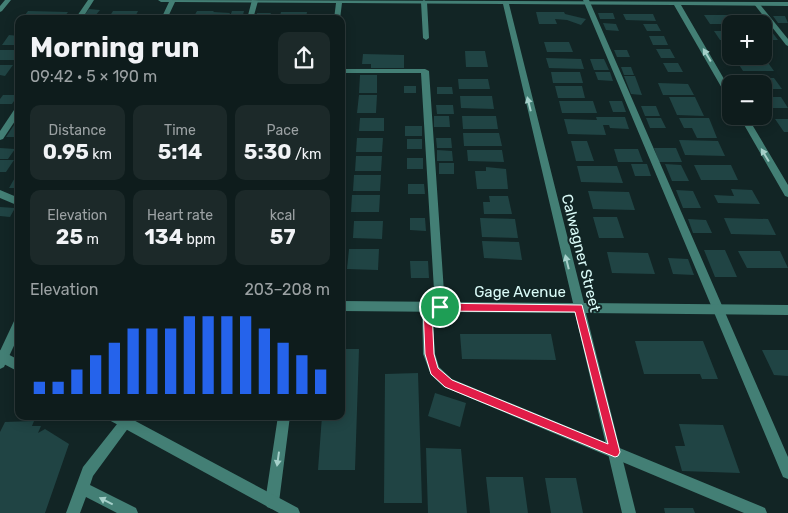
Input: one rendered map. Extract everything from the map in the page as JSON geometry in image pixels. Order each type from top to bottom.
[{"type":"street","points":[[0,10],[8,0]]},
{"type":"street","points":[[81,15],[91,0]]},
{"type":"street","points":[[161,0],[746,2],[788,4]]},
{"type":"street","points":[[166,15],[173,0]]},
{"type":"street","points":[[251,15],[255,1]]},
{"type":"street","name":"Calwagner Street","points":[[505,1],[629,513]]},
{"type":"street","points":[[587,1],[788,472]]},
{"type":"street","points":[[337,15],[339,2]]},
{"type":"street","points":[[424,2],[426,38]]},
{"type":"street","points":[[676,3],[722,82]]},
{"type":"street","points":[[756,3],[788,44]]},
{"type":"street","points":[[345,71],[425,72],[433,307],[430,354],[435,371],[448,383],[760,513]]},
{"type":"street","points":[[0,137],[15,115]]},
{"type":"street","points":[[747,125],[788,193]]},
{"type":"street","points":[[0,194],[15,200]]},
{"type":"street","name":"Gage Avenue","points":[[345,306],[788,310]]},
{"type":"street","points":[[15,331],[1,358],[15,364]]},
{"type":"street","points":[[73,513],[88,472],[118,420]]},
{"type":"street","points":[[121,420],[293,513]]},
{"type":"street","points":[[272,502],[283,420]]},
{"type":"street","points":[[82,488],[131,513]]},
{"type":"building","points":[[89,9],[100,10],[96,15],[85,15]]},
{"type":"building","points":[[28,11],[68,12],[66,15],[25,15]]},
{"type":"building","points":[[113,11],[138,11],[136,15],[110,15]]},
{"type":"building","points":[[197,11],[230,13],[229,15],[195,15]]},
{"type":"building","points":[[232,11],[244,11],[243,15],[230,15]]},
{"type":"building","points":[[281,12],[307,12],[307,15],[280,15]]},
{"type":"building","points":[[536,12],[564,12],[565,14],[586,19],[581,25],[567,20],[555,19],[557,24],[539,24]]},
{"type":"building","points":[[257,13],[271,13],[270,15],[256,15]]},
{"type":"building","points":[[598,13],[613,13],[615,19],[600,19]]},
{"type":"building","points":[[623,14],[653,14],[656,21],[626,20]]},
{"type":"building","points":[[704,15],[722,15],[722,24],[710,24]]},
{"type":"building","points":[[773,16],[785,16],[788,23],[778,23]]},
{"type":"building","points":[[603,23],[616,24],[619,31],[606,30]]},
{"type":"building","points":[[643,24],[657,24],[661,31],[647,31]]},
{"type":"building","points":[[714,31],[722,31],[722,40]]},
{"type":"building","points":[[772,32],[778,40],[772,40]]},
{"type":"building","points":[[9,35],[15,36],[15,45],[2,45]]},
{"type":"building","points":[[649,36],[664,36],[668,45],[653,45]]},
{"type":"building","points":[[544,42],[569,42],[573,52],[547,52]]},
{"type":"building","points":[[656,49],[670,49],[675,58],[661,58]]},
{"type":"building","points":[[0,50],[15,50],[15,60],[0,60]]},
{"type":"building","points":[[614,50],[627,50],[630,57],[617,57]]},
{"type":"building","points":[[465,51],[485,51],[488,67],[466,67]]},
{"type":"building","points":[[363,54],[404,55],[404,68],[371,68],[371,64],[362,64]]},
{"type":"building","points":[[546,58],[581,59],[584,69],[549,68]]},
{"type":"building","points":[[590,59],[604,59],[609,70],[594,70]]},
{"type":"building","points":[[663,63],[678,63],[683,72],[668,72]]},
{"type":"building","points":[[0,65],[13,65],[5,76],[0,75]]},
{"type":"building","points":[[739,65],[770,65],[774,71],[743,71]]},
{"type":"building","points":[[621,67],[631,67],[634,75],[624,75]]},
{"type":"building","points":[[551,72],[580,72],[583,83],[553,83]]},
{"type":"building","points":[[595,72],[610,72],[613,81],[598,80]]},
{"type":"building","points":[[360,75],[377,75],[377,93],[359,93]]},
{"type":"building","points":[[624,76],[635,76],[642,95],[631,94]]},
{"type":"building","points":[[772,78],[774,78],[782,89],[772,89]]},
{"type":"building","points":[[458,79],[488,79],[490,89],[459,89]]},
{"type":"building","points":[[658,83],[688,84],[694,95],[663,95]]},
{"type":"building","points":[[404,86],[416,86],[416,93],[404,93]]},
{"type":"building","points":[[555,86],[582,86],[585,98],[558,98]]},
{"type":"building","points":[[437,87],[452,87],[453,94],[437,94]]},
{"type":"building","points":[[3,95],[15,95],[12,104],[0,104],[0,99]]},
{"type":"building","points":[[359,95],[377,95],[376,113],[357,113]]},
{"type":"building","points":[[460,96],[492,96],[494,109],[461,108]]},
{"type":"building","points":[[669,97],[695,97],[704,116],[677,115]]},
{"type":"building","points":[[772,97],[781,97],[788,108],[772,108]]},
{"type":"building","points":[[559,101],[593,101],[597,113],[562,113]]},
{"type":"building","points":[[609,101],[622,101],[626,112],[613,112]]},
{"type":"building","points":[[436,105],[453,105],[454,114],[437,114]]},
{"type":"building","points":[[641,106],[656,106],[660,116],[645,116]]},
{"type":"building","points":[[434,116],[449,116],[450,127],[434,127]]},
{"type":"building","points":[[462,116],[496,116],[498,129],[463,129]]},
{"type":"building","points":[[596,117],[625,117],[629,129],[610,128],[609,125],[603,125],[606,135],[568,134],[564,119],[597,120]]},
{"type":"building","points":[[360,118],[384,118],[384,131],[359,131]]},
{"type":"building","points":[[646,118],[661,118],[666,128],[650,128]]},
{"type":"building","points":[[679,118],[709,118],[717,138],[697,138],[692,128],[684,128]]},
{"type":"building","points":[[775,119],[788,119],[788,132],[784,132]]},
{"type":"building","points":[[14,125],[15,125],[15,137],[6,137]]},
{"type":"building","points":[[405,126],[422,126],[422,136],[405,136]]},
{"type":"building","points":[[463,133],[499,133],[502,146],[464,146]]},
{"type":"building","points":[[357,138],[383,138],[382,152],[356,152]]},
{"type":"building","points":[[436,138],[451,138],[452,148],[437,148]]},
{"type":"building","points":[[407,139],[422,139],[422,149],[407,149]]},
{"type":"building","points":[[679,140],[718,141],[725,156],[685,155]]},
{"type":"building","points":[[571,141],[587,141],[594,161],[576,161]]},
{"type":"building","points":[[0,148],[15,149],[8,159],[0,159]]},
{"type":"building","points":[[654,148],[676,148],[682,162],[659,162]]},
{"type":"building","points":[[614,149],[638,149],[643,162],[618,162]]},
{"type":"building","points":[[437,150],[452,151],[453,161],[437,161]]},
{"type":"building","points":[[467,150],[502,150],[504,162],[468,161]]},
{"type":"building","points":[[356,156],[382,156],[381,171],[355,171]]},
{"type":"building","points":[[407,158],[423,158],[423,169],[407,169]]},
{"type":"building","points":[[0,160],[14,160],[6,172],[0,172]]},
{"type":"building","points":[[439,163],[454,163],[454,174],[439,174]]},
{"type":"building","points":[[631,164],[647,164],[651,176],[635,176]]},
{"type":"building","points":[[665,164],[681,165],[689,181],[672,181]]},
{"type":"building","points":[[694,165],[731,165],[738,180],[701,180]]},
{"type":"building","points":[[577,166],[617,166],[623,183],[581,182]]},
{"type":"building","points":[[486,167],[506,169],[508,189],[477,189],[475,171],[486,171]]},
{"type":"building","points":[[354,175],[381,175],[380,191],[353,191]]},
{"type":"building","points":[[15,178],[15,188],[9,188]]},
{"type":"building","points":[[408,184],[424,184],[425,194],[408,194]]},
{"type":"building","points":[[731,189],[752,190],[760,204],[718,203],[714,195],[734,196]]},
{"type":"building","points":[[676,190],[693,191],[701,208],[683,208]]},
{"type":"building","points":[[588,191],[629,192],[635,210],[593,209]]},
{"type":"building","points":[[352,195],[380,195],[379,212],[351,212]]},
{"type":"building","points":[[489,196],[508,196],[512,214],[484,214],[483,202],[490,202]]},
{"type":"building","points":[[0,207],[15,208],[10,217],[0,216]]},
{"type":"building","points":[[593,217],[617,217],[624,238],[599,238]]},
{"type":"building","points":[[410,218],[425,218],[426,231],[410,230]]},
{"type":"building","points":[[480,218],[515,219],[518,238],[482,237]]},
{"type":"building","points":[[724,218],[768,219],[776,235],[731,234]]},
{"type":"building","points":[[688,219],[706,220],[712,233],[693,233]]},
{"type":"building","points":[[354,221],[383,221],[382,239],[353,238]]},
{"type":"building","points":[[482,241],[519,242],[522,260],[484,258]]},
{"type":"building","points":[[349,249],[379,249],[378,270],[347,269]]},
{"type":"building","points":[[704,250],[725,250],[737,277],[715,277]]},
{"type":"building","points":[[738,251],[780,251],[788,268],[747,268]]},
{"type":"building","points":[[607,252],[648,253],[655,274],[612,273]]},
{"type":"building","points":[[668,258],[688,259],[694,275],[673,274]]},
{"type":"building","points":[[410,261],[428,261],[429,278],[411,278]]},
{"type":"building","points":[[460,334],[551,334],[556,360],[462,359]]},
{"type":"building","points":[[635,341],[703,341],[718,379],[702,379],[700,374],[644,374]]},
{"type":"building","points":[[345,349],[359,349],[355,470],[318,470],[322,420],[345,420]]},
{"type":"building","points":[[762,350],[788,350],[788,376],[774,375]]},
{"type":"building","points":[[418,373],[422,503],[384,503],[385,374]]},
{"type":"building","points":[[435,393],[466,403],[460,427],[428,416]]},
{"type":"building","points":[[34,421],[32,426],[41,426],[38,433],[45,429],[69,444],[45,513],[0,513],[0,432],[5,422]]},
{"type":"building","points":[[679,424],[723,425],[740,473],[682,471],[675,446],[685,446]]},
{"type":"building","points":[[426,448],[461,449],[467,513],[428,513]]},
{"type":"building","points":[[486,477],[523,477],[528,513],[490,513]]},
{"type":"building","points":[[545,478],[576,478],[583,513],[551,513]]},
{"type":"building","points":[[664,508],[693,508],[695,513],[665,513]]},
{"type":"route","points":[[427,307],[440,307],[578,308],[615,452],[448,383],[435,371],[430,354],[427,307]]}]
